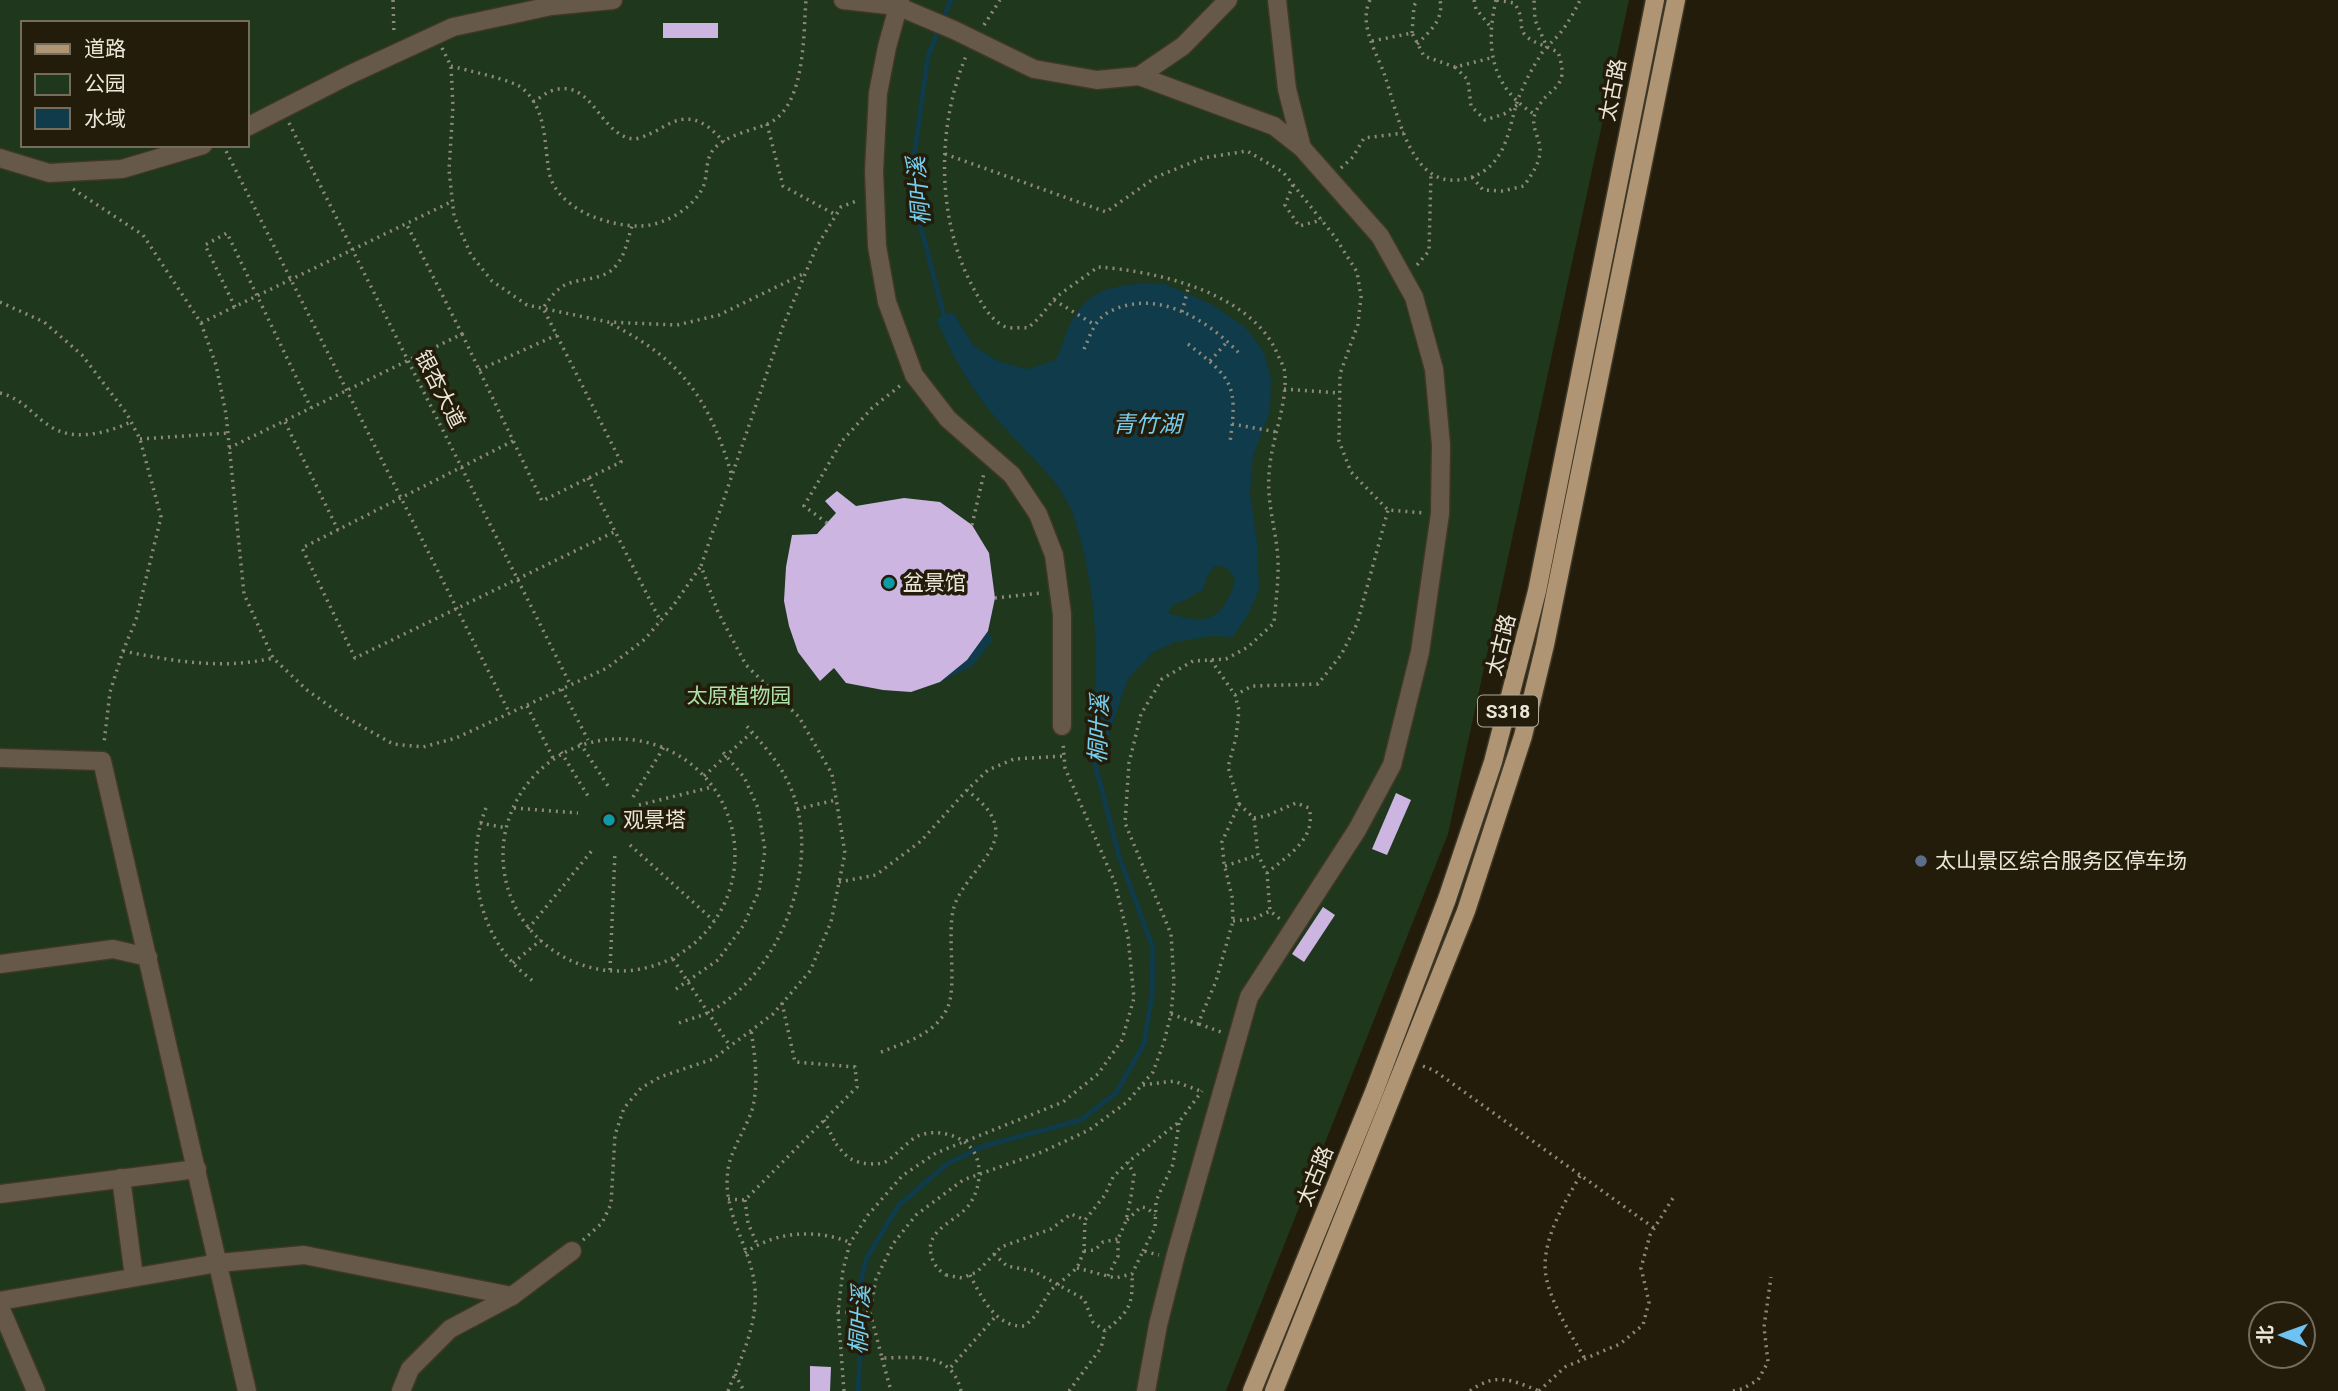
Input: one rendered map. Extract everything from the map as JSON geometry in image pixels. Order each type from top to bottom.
[{"type":"main road","name":"太古路","points":[[1252,1391],[1374,1092],[1451,887],[1493,762],[1537,591],[1655,0]]},
{"type":"main road","name":"太古路","points":[[1274,1391],[1466,911],[1523,736],[1545,645],[1676,0]]},
{"type":"lane","points":[[248,126],[453,27],[551,6],[613,0]]},
{"type":"lane","points":[[842,0],[898,3],[922,18],[954,30],[1034,69],[1097,80],[1139,76],[1274,126],[1301,148],[1380,236],[1415,297],[1434,369],[1441,445],[1440,514],[1420,652],[1392,765],[1357,830],[1249,998],[1175,1260],[1158,1325],[1146,1391]]},
{"type":"lane","points":[[1139,76],[1183,46],[1228,0]]},
{"type":"lane","points":[[1277,0],[1287,89],[1301,148]]},
{"type":"lane","points":[[898,3],[878,93],[874,193],[877,246],[887,302],[914,375],[948,419],[1012,475],[1038,514],[1054,555],[1062,614],[1062,726]]},
{"type":"lane","points":[[0,158],[49,173],[122,169],[196,147]]},
{"type":"lane","points":[[0,758],[102,761],[247,1391]]},
{"type":"lane","points":[[0,964],[113,949],[148,957]]},
{"type":"lane","points":[[0,1194],[197,1168]]},
{"type":"lane","points":[[121,1178],[134,1277]]},
{"type":"lane","points":[[401,1391],[410,1369],[450,1329],[512,1296],[572,1251]]},
{"type":"lane","points":[[0,1301],[218,1263],[304,1255],[512,1296]]},
{"type":"lane","points":[[0,1307],[37,1391]]},
{"type":"path","points":[[393,0],[394,54]]},
{"type":"path","points":[[451,66],[521,86],[540,111],[550,175],[564,198],[590,217],[615,224],[661,224],[683,209],[702,190],[708,157],[715,147],[776,121],[789,104],[797,86],[806,0]]},
{"type":"path","points":[[891,1391],[870,1312],[876,1279],[892,1244],[916,1215],[963,1180],[1042,1152],[1089,1130],[1127,1102],[1153,1072],[1171,1014],[1174,982],[1171,934],[1125,823],[1129,763],[1141,714],[1162,678],[1193,662],[1226,659],[1248,647],[1274,623],[1278,580],[1277,548],[1270,512],[1269,472],[1283,408],[1285,370],[1270,337],[1243,312],[1198,287],[1126,268],[1098,267],[1054,300],[1028,328],[1006,327],[986,311],[967,278],[952,234],[945,154],[952,101],[964,57],[1000,0]]},
{"type":"path","points":[[1370,0],[1367,19],[1372,41],[1413,154],[1431,173],[1442,179],[1461,181],[1485,171],[1502,151],[1521,92],[1541,55],[1562,32],[1580,0]]},
{"type":"path","points":[[1417,0],[1412,33],[1417,44],[1424,56],[1455,68],[1468,80],[1471,106],[1485,120],[1504,114],[1518,104]]},
{"type":"path","points":[[1417,44],[1437,22],[1442,10],[1440,0]]},
{"type":"path","points":[[1474,0],[1476,9],[1490,26]]},
{"type":"path","points":[[1471,176],[1483,190],[1502,191],[1524,186],[1536,168],[1540,149],[1534,129],[1534,114],[1559,85],[1564,69],[1558,52],[1531,41],[1521,30],[1520,16],[1514,3],[1496,0],[1490,26],[1491,58],[1518,104],[1534,114]]},
{"type":"path","points":[[1534,0],[1535,20],[1547,47]]},
{"type":"path","points":[[1372,41],[1412,33]]},
{"type":"path","points":[[436,35],[451,66],[453,106],[449,170],[454,216],[471,255],[492,281],[527,304],[608,322],[677,325],[719,315],[805,273]]},
{"type":"path","points":[[1455,68],[1491,58]]},
{"type":"path","points":[[533,102],[550,91],[564,89],[580,93],[615,133],[635,139],[652,134],[675,121],[689,118],[706,124],[724,142]]},
{"type":"path","name":"银杏大道","points":[[282,109],[570,684]]},
{"type":"path","points":[[767,124],[783,186],[836,215]]},
{"type":"path","points":[[1325,175],[1341,168],[1353,157],[1364,138],[1404,133]]},
{"type":"path","points":[[224,147],[510,714]]},
{"type":"path","points":[[945,154],[1106,212],[1156,177],[1203,158],[1247,151],[1283,172],[1335,237],[1357,272],[1361,297],[1358,324],[1340,374],[1339,393],[1339,441],[1351,472],[1388,510],[1440,514]]},
{"type":"path","points":[[49,173],[144,235],[201,323],[216,365],[228,433],[244,594],[273,658],[307,690],[342,715],[393,744],[423,747],[456,738],[607,668],[645,639],[661,622],[701,566],[783,326],[817,246],[841,207],[874,193]]},
{"type":"path","points":[[1405,280],[1429,251],[1431,173]]},
{"type":"path","points":[[1293,185],[1285,205],[1299,226],[1322,220]]},
{"type":"path","points":[[201,323],[453,201]]},
{"type":"path","points":[[406,223],[542,501],[621,462],[543,308]]},
{"type":"path","points":[[543,308],[553,294],[568,284],[604,276],[617,265],[632,226]]},
{"type":"path","points":[[235,307],[205,245],[227,233],[311,408]]},
{"type":"path","points":[[1182,312],[1189,285]]},
{"type":"path","points":[[1054,300],[1095,324]]},
{"type":"path","points":[[0,302],[44,322],[82,355],[131,422],[140,439],[161,517],[136,620],[110,692],[102,761]]},
{"type":"path","points":[[1084,349],[1095,324],[1114,308],[1135,304],[1162,305],[1182,312],[1205,324],[1239,353]]},
{"type":"path","points":[[608,322],[638,337],[677,370],[702,400],[721,438],[732,478]]},
{"type":"path","points":[[229,448],[462,334]]},
{"type":"path","points":[[480,370],[557,335]]},
{"type":"path","points":[[1210,361],[1228,342]]},
{"type":"path","points":[[1188,344],[1210,361],[1231,386],[1234,408],[1230,442]]},
{"type":"path","points":[[827,523],[804,506],[842,441],[872,408],[914,375]]},
{"type":"path","points":[[1284,389],[1339,393]]},
{"type":"path","points":[[0,393],[12,396],[55,429],[68,433],[102,432],[131,422]]},
{"type":"path","points":[[284,421],[338,530]]},
{"type":"path","points":[[1232,424],[1277,432]]},
{"type":"path","points":[[140,439],[228,433]]},
{"type":"path","points":[[513,441],[302,548],[355,658],[614,532]]},
{"type":"path","points":[[972,525],[988,454]]},
{"type":"path","points":[[588,478],[661,622]]},
{"type":"path","points":[[1235,695],[1252,686],[1318,684],[1341,654],[1357,624],[1388,510]]},
{"type":"path","points":[[572,1251],[602,1223],[611,1204],[615,1135],[624,1108],[641,1088],[660,1077],[713,1059],[773,1014],[810,971],[831,922],[845,853],[832,774],[799,718],[746,666],[718,612],[701,566]]},
{"type":"path","points":[[995,598],[1059,591]]},
{"type":"path","points":[[123,651],[183,663],[247,664],[273,658]]},
{"type":"path","points":[[1211,660],[1235,695],[1239,710],[1236,738],[1228,767],[1239,804],[1254,818],[1258,855],[1267,873],[1270,911],[1292,930]]},
{"type":"path","points":[[562,689],[588,740]]},
{"type":"path","points":[[527,706],[553,758]]},
{"type":"path","points":[[679,1023],[709,1013],[733,996],[757,971],[780,936],[796,895],[802,855],[800,818],[788,779],[766,747],[744,723]]},
{"type":"path","points":[[844,1391],[838,1312],[843,1270],[850,1242],[868,1216],[902,1176],[936,1153],[1063,1102],[1098,1074],[1122,1040],[1133,998],[1128,937],[1115,883],[1065,768],[1062,726]]},
{"type":"path","points":[[704,776],[752,732]]},
{"type":"path","points":[[626,738],[664,747],[696,767],[721,797],[734,833],[735,872],[723,908],[701,939],[673,958],[632,972],[594,969],[559,955],[528,929],[510,897],[503,859],[507,828],[514,808],[526,786],[553,758],[588,740],[626,738]]},
{"type":"path","points":[[580,743],[608,786]]},
{"type":"path","points":[[634,797],[664,747]]},
{"type":"path","points":[[676,989],[718,960],[743,926],[759,891],[765,850],[758,808],[744,777],[721,750]]},
{"type":"path","points":[[561,752],[588,796]]},
{"type":"path","points":[[839,882],[876,875],[920,841],[988,770],[1014,760],[1064,756]]},
{"type":"path","points":[[639,805],[713,787]]},
{"type":"path","points":[[881,1052],[927,1034],[947,1008],[954,908],[965,884],[987,856],[996,833],[989,810],[967,790]]},
{"type":"path","points":[[797,809],[836,800]]},
{"type":"path","points":[[1254,818],[1266,816],[1296,803],[1309,808],[1312,821],[1302,842],[1267,873]]},
{"type":"path","points":[[1198,1024],[1216,981],[1233,921],[1232,897],[1222,842],[1239,804]]},
{"type":"path","points":[[486,808],[475,851],[482,905],[492,932],[513,963],[534,982]]},
{"type":"path","points":[[514,808],[578,813]]},
{"type":"path","points":[[480,823],[507,828]]},
{"type":"path","points":[[630,845],[714,921]]},
{"type":"path","points":[[528,929],[594,848]]},
{"type":"path","points":[[610,970],[615,852]]},
{"type":"path","points":[[1225,866],[1258,855]]},
{"type":"path","points":[[1233,921],[1253,919],[1270,911]]},
{"type":"path","points":[[513,963],[541,940]]},
{"type":"path","points":[[673,958],[730,1046]]},
{"type":"path","points":[[728,1199],[745,1200],[857,1087],[855,1068],[795,1062],[782,1003]]},
{"type":"path","points":[[1171,1014],[1236,1038]]},
{"type":"path","points":[[728,1391],[746,1345],[755,1309],[754,1285],[728,1199],[729,1164],[752,1108],[756,1072],[751,1030]]},
{"type":"path","points":[[1408,1059],[1436,1071],[1654,1228]]},
{"type":"path","points":[[1141,1085],[1174,1081],[1202,1091],[1219,1103]]},
{"type":"path","points":[[970,1275],[996,1316],[1011,1327],[1026,1326],[1049,1291],[1077,1268],[1084,1251],[1085,1220],[1105,1195],[1113,1177],[1179,1122],[1202,1091]]},
{"type":"path","points":[[824,1120],[836,1144],[851,1160],[871,1164],[885,1163],[918,1136],[927,1134],[954,1136],[968,1144],[977,1158],[979,1183],[971,1203],[945,1224],[933,1238],[930,1249],[933,1262],[946,1275],[962,1278],[977,1272],[1001,1247],[1051,1229],[1071,1214],[1085,1220]]},
{"type":"path","points":[[1069,1391],[1101,1348],[1105,1331],[1133,1301],[1132,1274],[1155,1228],[1156,1201],[1172,1164],[1179,1122]]},
{"type":"path","points":[[1108,1276],[1118,1256],[1118,1239],[1126,1221],[1133,1175],[1128,1162]]},
{"type":"path","points":[[1580,1175],[1562,1206],[1547,1249],[1546,1279],[1558,1310],[1586,1359]]},
{"type":"path","points":[[1470,1391],[1482,1381],[1509,1379],[1539,1391],[1565,1367],[1620,1344],[1643,1325],[1649,1301],[1641,1268],[1650,1234],[1673,1198]]},
{"type":"path","points":[[745,1200],[748,1223],[757,1244]]},
{"type":"path","points":[[1126,1221],[1141,1207],[1147,1208],[1155,1215]]},
{"type":"path","points":[[745,1253],[757,1244],[785,1235],[814,1234],[850,1242]]},
{"type":"path","points":[[1084,1251],[1095,1250],[1103,1242],[1118,1239]]},
{"type":"path","points":[[1143,1251],[1175,1260]]},
{"type":"path","points":[[994,1254],[1006,1266],[1033,1271],[1084,1299],[1093,1322],[1105,1331]]},
{"type":"path","points":[[1077,1268],[1115,1278],[1132,1274]]},
{"type":"path","points":[[1734,1391],[1758,1380],[1768,1362],[1765,1327],[1770,1277]]},
{"type":"path","points":[[838,1312],[870,1312]]},
{"type":"path","points":[[950,1367],[996,1316]]},
{"type":"path","points":[[882,1358],[928,1358],[950,1367],[958,1378],[961,1391]]},
{"type":"path","points":[[735,1374],[744,1391]]},
{"type":"green space","name":"太原植物园","points":[[0,0],[1629,0],[1448,834],[1226,1391],[0,1391]]},
{"type":"water","name":"青竹湖","points":[[1163,283],[1211,304],[1246,328],[1264,352],[1271,379],[1270,411],[1253,456],[1250,493],[1257,542],[1259,590],[1249,613],[1233,637],[1212,636],[1175,642],[1152,653],[1128,679],[1102,755],[1094,760],[1088,734],[1095,688],[1095,622],[1085,556],[1073,514],[1051,478],[981,399],[956,361],[936,319],[953,312],[973,345],[998,361],[1027,369],[1056,360],[1075,315],[1092,297],[1114,287]],"holes":[[[1215,566],[1225,567],[1234,576],[1233,586],[1226,602],[1215,615],[1193,619],[1168,613],[1174,604],[1203,590],[1207,577]]]},
{"type":"water","points":[[988,631],[993,640],[972,666],[940,682],[967,660]]},
{"type":"building","points":[[663,23],[718,23],[718,38],[663,38]]},
{"type":"building","name":"盆景馆","points":[[837,491],[856,506],[904,498],[940,502],[972,525],[989,553],[995,598],[988,631],[967,660],[940,682],[911,692],[883,690],[846,683],[834,668],[820,681],[798,652],[784,601],[786,567],[792,535],[817,534],[836,513],[825,501]]},
{"type":"building","points":[[1396,793],[1411,800],[1387,855],[1372,849]]},
{"type":"building","points":[[1323,907],[1335,915],[1304,962],[1292,954]]},
{"type":"building","points":[[810,1366],[831,1367],[830,1391],[810,1391]]},
{"type":"waterway","name":"桐叶溪","points":[[948,322],[944,316],[920,224],[914,157],[928,56],[951,0]]},
{"type":"waterway","name":"桐叶溪","points":[[858,1391],[860,1358],[857,1299],[866,1259],[899,1205],[947,1164],[984,1146],[1081,1120],[1116,1093],[1144,1044],[1152,995],[1153,948],[1119,856],[1094,754]]},
{"type":"place","name":"盆景馆","points":[[889,583]]},
{"type":"place","name":"观景塔","points":[[609,820]]},
{"type":"place","name":"太山景区综合服务区停车场","points":[[1921,861]]}]
